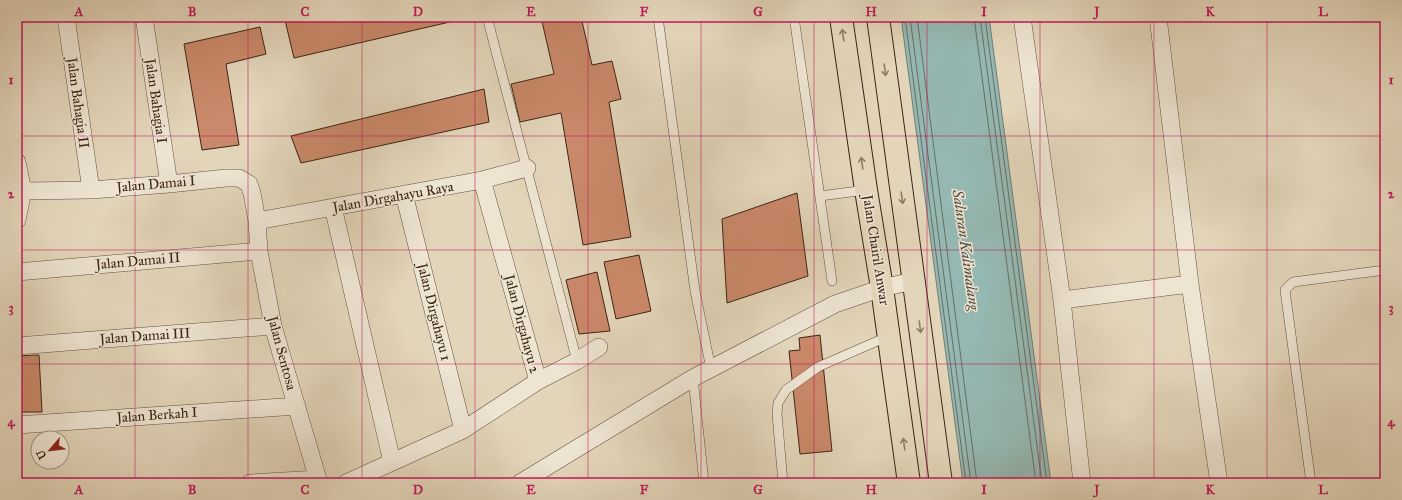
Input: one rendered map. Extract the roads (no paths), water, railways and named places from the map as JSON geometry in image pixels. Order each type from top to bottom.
[{"type":"main road","name":"Jalan Chairil Anwar","points":[[840,17],[882,288],[909,483]]},
{"type":"main road","points":[[878,17],[941,483]]},
{"type":"street","name":"Jalan Bahagia II","points":[[66,17],[91,190]]},
{"type":"street","name":"Jalan Bahagia I","points":[[144,17],[169,184]]},
{"type":"street","points":[[1022,17],[1062,300],[1082,483]]},
{"type":"street","points":[[1158,17],[1190,284],[1219,483]]},
{"type":"street","points":[[17,162],[23,191],[17,220]]},
{"type":"street","name":"Jalan Dirgahayu Raya","points":[[258,221],[482,180],[527,168]]},
{"type":"street","name":"Jalan Damai I","points":[[23,191],[91,190],[239,178],[250,188],[258,221]]},
{"type":"street","name":"Jalan Dirgahayu 2","points":[[346,483],[463,430],[538,381],[482,180]]},
{"type":"street","name":"Jalan Dirgahayu 1","points":[[404,194],[463,430]]},
{"type":"street","points":[[333,208],[392,462]]},
{"type":"street","name":"Jalan Sentosa","points":[[258,221],[259,251],[273,326],[319,481]]},
{"type":"street","name":"Jalan Damai II","points":[[17,272],[259,251]]},
{"type":"street","points":[[520,483],[693,378],[835,304],[882,288],[913,281]]},
{"type":"street","points":[[1062,300],[1190,284]]},
{"type":"street","name":"Jalan Damai III","points":[[17,346],[273,326]]},
{"type":"street","points":[[538,381],[577,361],[599,347]]},
{"type":"street","name":"Jalan Berkah I","points":[[17,425],[297,406]]},
{"type":"street","points":[[250,483],[319,481]]},
{"type":"lane","points":[[487,17],[577,361]]},
{"type":"lane","points":[[658,17],[695,292],[711,369]]},
{"type":"lane","points":[[794,17],[832,281]]},
{"type":"lane","points":[[820,196],[866,190]]},
{"type":"lane","points":[[1311,483],[1284,293],[1285,290],[1293,282],[1385,270]]},
{"type":"lane","points":[[783,483],[777,414],[778,402],[786,390],[818,367],[889,336]]},
{"type":"lane","points":[[693,378],[704,483]]},
{"type":"water","name":"Saluran Kalimalang","points":[[901,17],[989,17],[1051,483],[963,483]]}]
